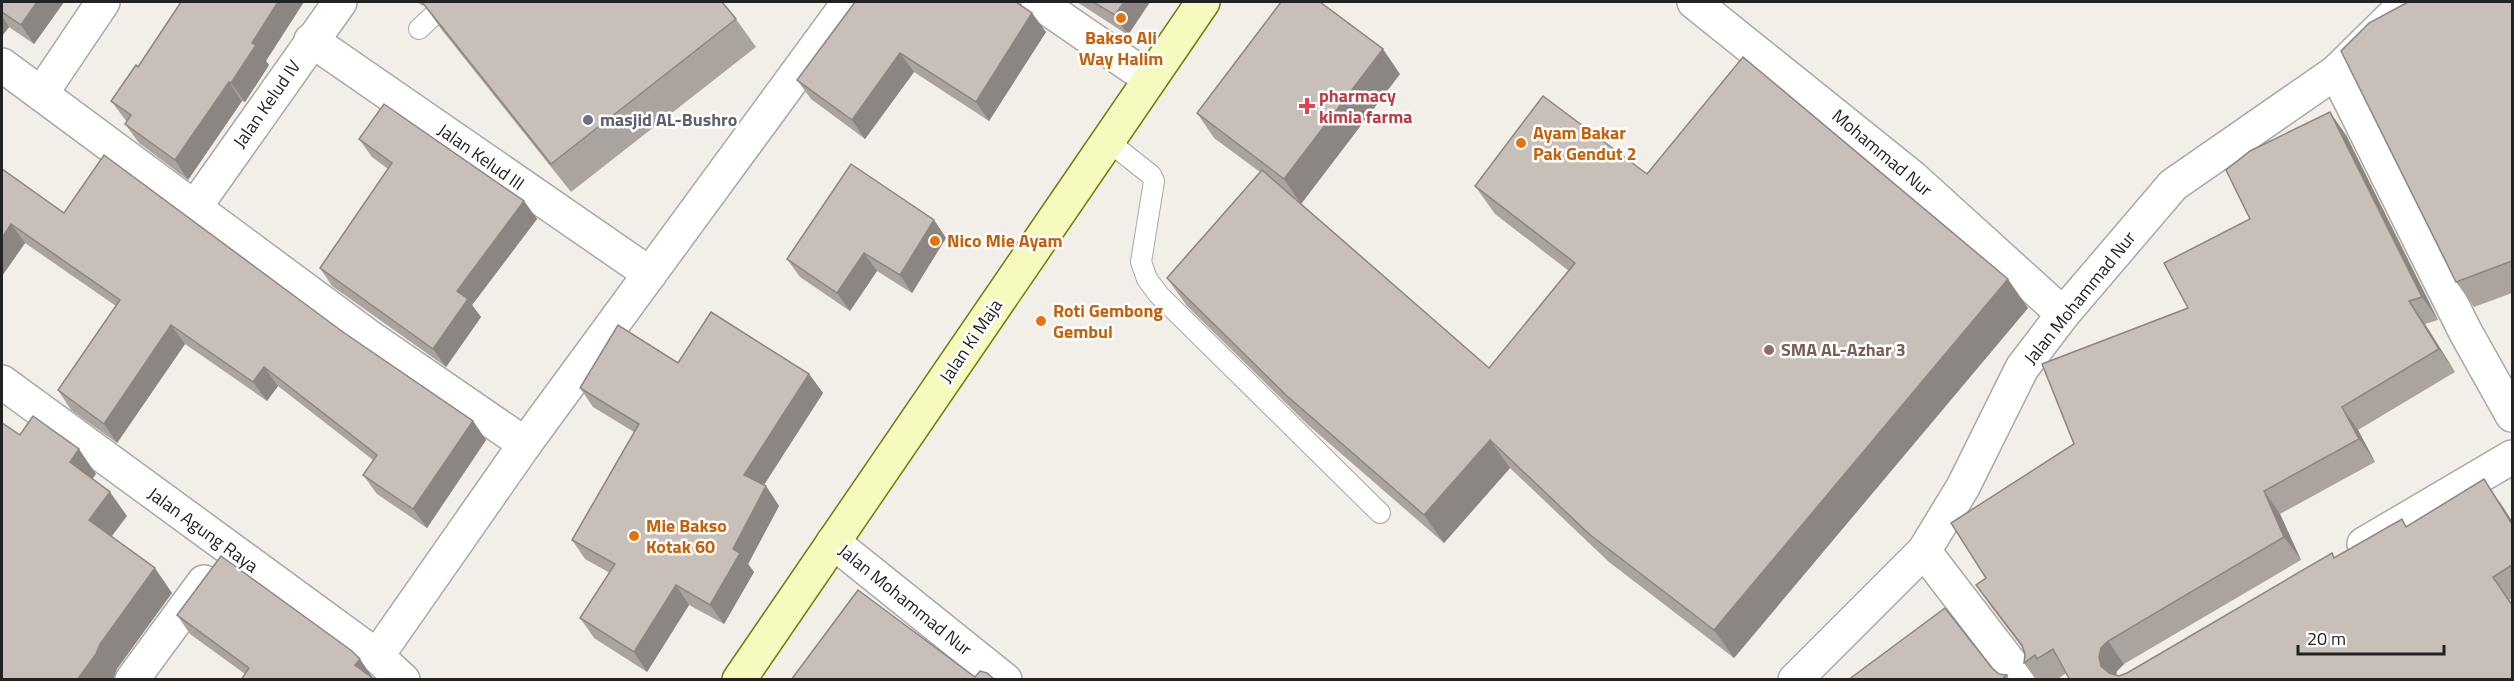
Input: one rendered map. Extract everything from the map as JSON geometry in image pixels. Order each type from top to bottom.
[{"type":"main road","name":"Jalan Ki Maja","points":[[739,680],[1203,2]]},
{"type":"street","points":[[41,94],[103,2]]},
{"type":"street","name":"Jalan Kelud IV","points":[[195,207],[340,2]]},
{"type":"street","points":[[392,672],[525,444],[849,2]]},
{"type":"street","points":[[1038,2],[1150,79]]},
{"type":"street","name":"Mohammad Nur","points":[[1694,2],[1912,177],[2063,314]]},
{"type":"street","name":"Jalan Mohammad Nur","points":[[1795,680],[1924,550],[1962,487],[2022,368],[2063,314],[2173,185],[2336,72],[2407,2]]},
{"type":"street","name":"Jalan Kelud III","points":[[312,40],[651,274]]},
{"type":"street","points":[[2,65],[368,336],[525,444]]},
{"type":"street","points":[[2336,72],[2466,333],[2512,415]]},
{"type":"street","name":"Jalan Agung Raya","points":[[2,382],[392,672]]},
{"type":"street","points":[[2338,559],[2512,457]]},
{"type":"street","name":"Jalan Mohammad Nur","points":[[833,542],[1005,680]]},
{"type":"street","points":[[132,680],[228,549]]},
{"type":"street","points":[[1924,550],[2024,680]]},
{"type":"lane","points":[[419,29],[448,2]]},
{"type":"lane","points":[[1108,141],[1151,175],[1154,181],[1141,262],[1147,279],[1159,295],[1380,513]]},
{"type":"building","points":[[2,2],[37,2],[21,25],[2,12]]},
{"type":"building","points":[[181,2],[278,2],[252,43],[256,45],[175,160],[125,124],[131,115],[111,101],[136,65],[138,67]]},
{"type":"building","name":"masjid AL-Bushro","points":[[422,2],[722,2],[736,19],[551,164]]},
{"type":"building","points":[[855,2],[1016,2],[1032,13],[976,102],[900,53],[852,120],[797,80]]},
{"type":"building","points":[[1093,2],[1124,2],[1115,15]]},
{"type":"building","name":"pharmacy kimia farma","points":[[1281,2],[1320,2],[1383,49],[1284,179],[1197,113]]},
{"type":"building","points":[[2408,2],[2512,2],[2512,261],[2456,282],[2341,51],[2369,23]]},
{"type":"building","name":"SMA AL-Azhar 3","points":[[1743,57],[2008,279],[1714,630],[1589,534],[1490,440],[1424,515],[1287,396],[1167,278],[1262,170],[1489,368],[1575,263],[1475,186],[1543,96],[1647,174]]},
{"type":"building","points":[[384,104],[524,201],[457,291],[468,299],[433,349],[320,268],[392,163],[359,139]]},
{"type":"building","points":[[2330,112],[2422,297],[2409,301],[2439,349],[2342,407],[2359,439],[2264,491],[2284,537],[2108,641],[2101,648],[2099,657],[2101,666],[2109,673],[2119,676],[2127,673],[2332,553],[2334,558],[2402,519],[2406,527],[2484,479],[2512,524],[2512,565],[2493,577],[2512,605],[2512,680],[2070,680],[2053,649],[2037,659],[2035,655],[2024,663],[2025,654],[2022,645],[1976,585],[1986,578],[1951,523],[2074,444],[2042,364],[2188,308],[2164,263],[2250,219],[2226,170],[2250,151]]},
{"type":"building","points":[[104,155],[343,332],[473,421],[413,509],[363,475],[377,455],[264,367],[253,382],[171,325],[104,424],[58,390],[120,300],[11,224],[2,238],[2,169],[64,213]]},
{"type":"building","points":[[851,164],[934,220],[900,275],[864,253],[837,293],[787,259]]},
{"type":"building","points":[[711,312],[809,374],[744,475],[766,486],[733,549],[740,553],[710,605],[676,585],[634,652],[580,618],[615,564],[572,540],[639,424],[580,388],[618,325],[678,363]]},
{"type":"building","points":[[33,416],[79,449],[70,462],[110,492],[89,520],[155,568],[77,680],[2,680],[2,423],[20,435]]},
{"type":"building","points":[[221,556],[352,651],[360,659],[355,665],[375,680],[241,680],[249,668],[177,615]]},
{"type":"building","points":[[858,590],[975,677],[980,671],[987,673],[995,680],[791,680]]},
{"type":"building","points":[[1945,608],[1992,668],[1999,674],[2007,675],[2001,680],[1848,680]]},
{"type":"place","name":"Bakso Ali Way Halim","points":[[1121,18]]},
{"type":"place","name":"pharmacy kimia farma","points":[[1307,106]]},
{"type":"place","name":"masjid AL-Bushro","points":[[588,120]]},
{"type":"place","name":"Ayam Bakar Pak Gendut 2","points":[[1521,143]]},
{"type":"place","name":"Nico Mie Ayam","points":[[935,241]]},
{"type":"place","name":"Roti Gembong Gembul","points":[[1041,321]]},
{"type":"place","name":"SMA AL-Azhar 3","points":[[1769,350]]},
{"type":"place","name":"Mie Bakso Kotak 60","points":[[634,536]]}]
